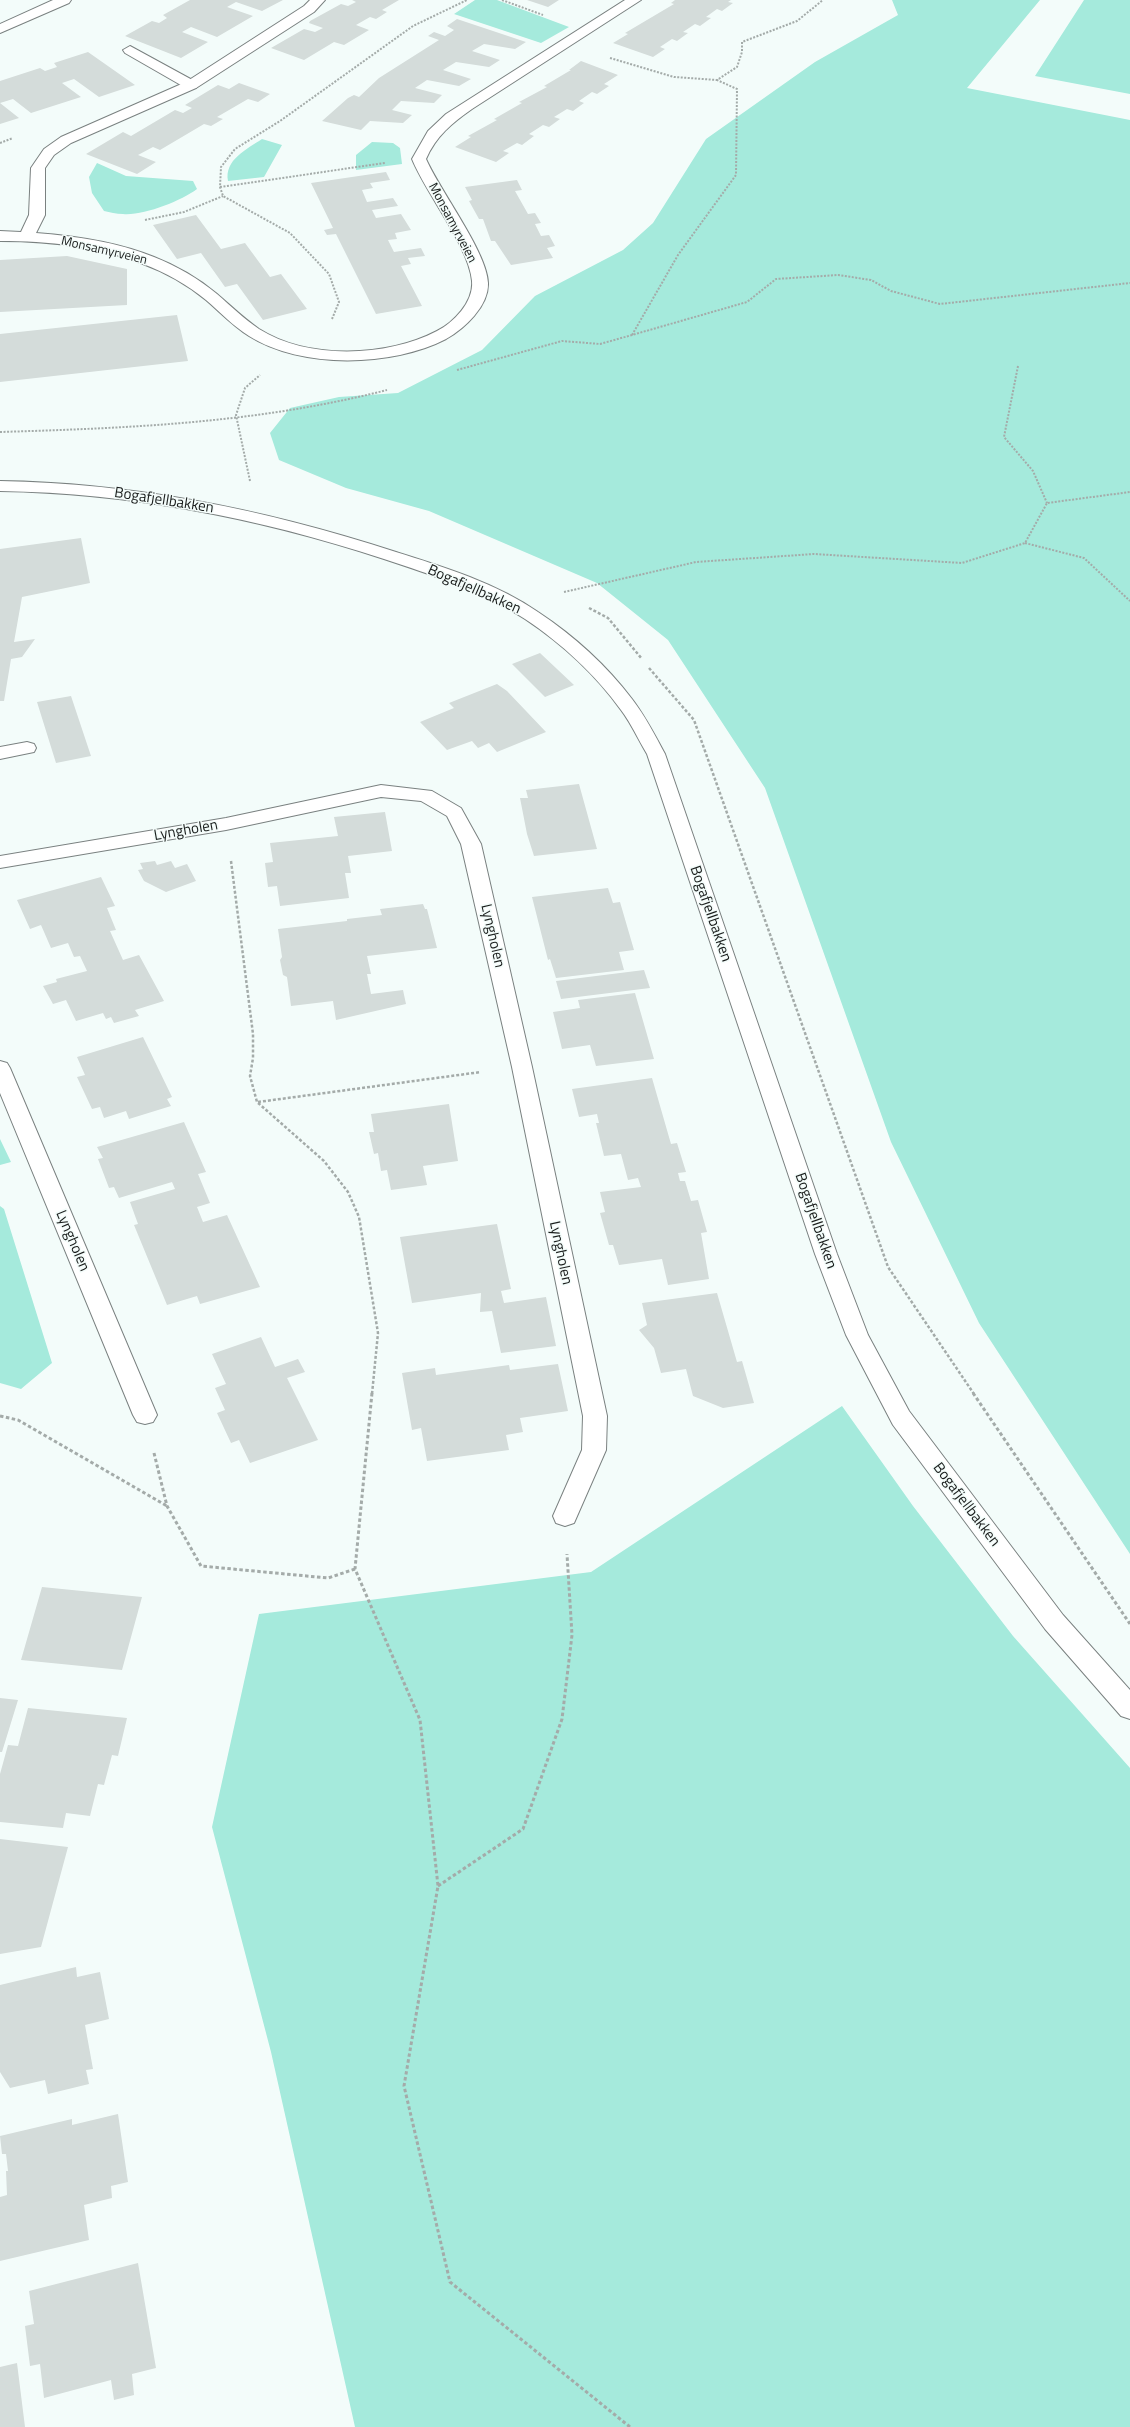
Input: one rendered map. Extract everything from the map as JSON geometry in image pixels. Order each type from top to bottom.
[{"type":"street","points":[[0,29],[64,0]]},
{"type":"street","points":[[27,236],[37,215],[38,168],[49,152],[66,140],[191,85],[309,9],[318,0]]},
{"type":"street","name":"Monsamyrveien","points":[[0,236],[27,236],[67,241],[147,260],[180,275],[204,291],[240,322],[262,336],[292,348],[321,354],[356,356],[392,353],[428,343],[455,328],[474,306],[480,283],[473,260],[424,171],[419,159],[426,139],[442,124],[461,111],[634,0]]},
{"type":"street","points":[[130,50],[191,85]]},
{"type":"street","name":"Bogafjellbakken","points":[[0,486],[86,489],[171,501],[266,520],[363,546],[449,575],[518,607],[575,649],[622,698],[656,754],[826,1254],[858,1335],[901,1418],[1054,1622],[1130,1708]]},
{"type":"street","points":[[0,753],[27,748]]},
{"type":"street","name":"Lyngholen","points":[[0,862],[226,824],[380,790],[425,795],[454,812],[471,844],[522,1067],[595,1416],[594,1450],[565,1516]]},
{"type":"street","name":"Lyngholen","points":[[0,1068],[145,1415]]},
{"type":"path","points":[[243,482],[251,483],[236,415],[245,388],[292,348],[330,324],[339,302],[329,274],[290,233],[223,196],[220,187],[221,167],[235,150],[280,121],[413,26],[467,0]]},
{"type":"path","points":[[502,0],[535,12]]},
{"type":"path","points":[[717,80],[737,67],[742,52],[742,42],[797,21],[823,0]]},
{"type":"path","points":[[563,45],[674,77],[717,80],[737,89],[736,175],[678,255],[632,335]]},
{"type":"path","points":[[220,187],[355,168]]},
{"type":"path","points":[[456,371],[562,341],[600,344],[747,302],[776,279],[838,275],[871,280],[891,291],[940,304],[1130,283]]},
{"type":"path","points":[[1018,366],[1004,437],[1033,472],[1047,503]]},
{"type":"path","points":[[0,432],[181,425],[237,419],[352,400],[389,390]]},
{"type":"path","points":[[1047,503],[1130,492]]},
{"type":"path","points":[[1025,543],[1047,503]]},
{"type":"path","points":[[567,597],[560,594],[696,562],[814,554],[962,563],[1025,543],[1084,558],[1129,601],[1130,605]]},
{"type":"path","points":[[587,608],[608,618],[643,660]]},
{"type":"path","points":[[648,666],[694,720],[888,1267],[1130,1624]]},
{"type":"path","points":[[226,824],[253,1034],[253,1058],[250,1076],[257,1102],[324,1161],[348,1192],[359,1217],[378,1332],[355,1569],[420,1720],[438,1886],[404,2086],[450,2282],[630,2427]]},
{"type":"path","points":[[257,1102],[522,1067]]},
{"type":"path","points":[[145,1415],[167,1506],[201,1566],[328,1578],[355,1569]]},
{"type":"path","points":[[0,1416],[18,1420],[167,1506]]},
{"type":"path","points":[[438,1886],[522,1830],[562,1719],[572,1635],[565,1516]]},
{"type":"green space","points":[[475,0],[497,0],[569,27],[541,43],[454,14]]},
{"type":"green space","points":[[892,0],[1040,0],[967,88],[1130,120],[1130,1554],[979,1323],[891,1142],[765,788],[668,640],[597,583],[429,511],[346,488],[279,460],[270,433],[290,408],[339,397],[398,393],[482,350],[535,296],[623,250],[653,223],[706,139],[815,62],[898,15]]},
{"type":"green space","points":[[1084,0],[1130,0],[1130,94],[1035,76]]},
{"type":"green space","points":[[262,139],[282,145],[264,177],[228,181],[228,174],[233,161],[244,151]]},
{"type":"green space","points":[[372,142],[393,143],[400,148],[402,164],[356,170],[356,155]]},
{"type":"green space","points":[[97,163],[126,176],[193,181],[197,189],[172,203],[141,213],[120,214],[104,211],[92,193],[89,177]]},
{"type":"green space","points":[[0,1139],[11,1162],[0,1165]]},
{"type":"green space","points":[[0,1206],[4,1209],[52,1363],[21,1389],[0,1383]]},
{"type":"green space","points":[[842,1406],[913,1506],[1013,1636],[1130,1768],[1130,2427],[355,2427],[271,2052],[212,1827],[259,1614],[591,1572]]},
{"type":"building","points":[[190,0],[283,0],[262,11],[236,2],[227,7],[253,16],[217,37],[191,27],[182,32],[208,42],[181,58],[125,36],[152,21],[159,23],[167,18],[163,15]]},
{"type":"building","points":[[352,0],[399,0],[382,10],[387,12],[376,19],[370,17],[356,25],[369,30],[344,45],[334,42],[304,60],[271,48],[304,29],[315,32],[323,28],[309,23],[310,21],[341,4],[348,6],[356,2]]},
{"type":"building","points":[[527,0],[559,0],[548,7]]},
{"type":"building","points":[[675,0],[731,0],[728,2],[733,3],[722,11],[717,9],[706,17],[711,18],[700,26],[695,24],[683,32],[688,33],[677,41],[672,39],[660,47],[665,49],[653,57],[613,43],[628,34],[625,33],[674,4],[671,3]]},
{"type":"building","points":[[457,19],[526,42],[515,49],[484,44],[472,51],[500,60],[489,67],[456,62],[443,70],[471,79],[459,86],[427,80],[415,88],[442,95],[434,103],[401,101],[392,110],[412,115],[403,123],[370,121],[361,130],[322,121],[348,98],[354,95],[359,97],[379,78],[439,40],[428,36],[434,32],[445,36],[454,30],[447,26]]},
{"type":"building","points":[[88,52],[135,85],[99,97],[74,79],[62,83],[81,97],[31,113],[13,99],[0,103],[0,81],[40,68],[45,71],[57,67],[54,63]]},
{"type":"building","points":[[581,61],[618,75],[604,84],[609,86],[597,94],[592,92],[579,101],[584,103],[573,111],[567,109],[554,117],[560,119],[549,127],[543,125],[529,134],[534,136],[522,145],[517,143],[503,151],[509,153],[496,162],[455,147],[471,137],[468,136],[497,120],[494,119],[522,103],[519,102],[547,87],[544,86],[571,70],[569,70]]},
{"type":"building","points":[[239,83],[270,94],[258,102],[248,99],[217,117],[223,119],[211,126],[204,124],[160,150],[153,147],[138,155],[156,162],[137,174],[86,154],[123,132],[131,136],[175,110],[183,113],[192,108],[185,105],[218,85],[229,89]]},
{"type":"building","points":[[0,103],[19,118],[0,124]]},
{"type":"building","points":[[386,172],[390,180],[370,183],[373,188],[362,190],[367,202],[393,198],[398,206],[372,210],[376,218],[401,214],[411,230],[395,233],[397,239],[388,240],[394,252],[421,248],[425,256],[408,258],[411,264],[401,266],[422,306],[376,314],[336,234],[327,235],[324,230],[333,228],[311,183]]},
{"type":"building","points":[[517,180],[522,190],[515,191],[528,214],[535,213],[541,223],[535,224],[541,236],[549,235],[555,246],[547,248],[553,258],[511,265],[495,241],[491,241],[483,219],[479,219],[469,201],[472,200],[465,187]]},
{"type":"building","points":[[196,215],[221,249],[245,243],[270,277],[281,274],[307,309],[263,320],[237,284],[225,287],[201,253],[177,259],[153,225]]},
{"type":"building","points":[[67,256],[127,269],[127,305],[0,312],[0,260]]},
{"type":"building","points":[[177,315],[188,361],[0,382],[0,334]]},
{"type":"building","points":[[81,538],[90,583],[22,597],[14,642],[35,639],[22,657],[11,659],[4,701],[0,701],[0,549]]},
{"type":"building","points":[[540,653],[574,685],[545,697],[512,664]]},
{"type":"building","points":[[497,684],[507,691],[546,732],[497,752],[489,743],[478,748],[472,741],[447,750],[420,722],[454,708],[449,703]]},
{"type":"building","points":[[71,696],[91,756],[56,763],[37,702]]},
{"type":"building","points":[[579,784],[597,849],[534,856],[527,834],[520,798],[528,798],[526,790]]},
{"type":"building","points":[[385,812],[392,851],[348,856],[351,873],[345,873],[349,898],[280,906],[277,886],[268,887],[265,863],[273,862],[270,843],[338,836],[334,817]]},
{"type":"building","points":[[155,861],[157,865],[171,861],[175,868],[187,864],[196,881],[166,892],[144,881],[138,870],[143,869],[140,863]]},
{"type":"building","points":[[101,877],[115,906],[107,908],[116,930],[110,931],[123,960],[139,955],[164,1001],[135,1010],[139,1016],[114,1023],[111,1017],[106,1019],[103,1013],[76,1021],[66,1000],[53,1004],[43,986],[57,982],[56,979],[87,971],[80,956],[74,957],[68,943],[51,948],[41,925],[30,929],[17,900]]},
{"type":"building","points":[[608,888],[613,903],[620,902],[634,950],[619,952],[624,970],[556,978],[550,959],[548,960],[532,897]]},
{"type":"building","points":[[423,904],[425,909],[427,909],[437,948],[367,956],[371,974],[367,974],[371,994],[403,990],[406,1004],[336,1020],[333,1001],[291,1006],[287,977],[283,975],[280,960],[282,957],[278,929],[347,921],[347,919],[382,915],[380,909]]},
{"type":"building","points":[[644,970],[650,988],[561,999],[556,981]]},
{"type":"building","points":[[635,993],[654,1059],[596,1066],[590,1045],[562,1049],[553,1012],[580,1008],[578,1000]]},
{"type":"building","points":[[143,1037],[172,1097],[167,1099],[171,1106],[129,1119],[126,1111],[104,1118],[100,1107],[92,1109],[77,1077],[85,1075],[77,1057]]},
{"type":"building","points":[[652,1078],[671,1144],[677,1143],[686,1172],[678,1173],[680,1181],[685,1181],[691,1201],[698,1200],[707,1232],[701,1233],[709,1279],[668,1285],[662,1259],[619,1265],[613,1245],[609,1245],[600,1213],[605,1212],[600,1192],[641,1187],[638,1178],[628,1180],[621,1154],[604,1156],[596,1123],[599,1123],[597,1114],[579,1117],[572,1089]]},
{"type":"building","points":[[449,1104],[458,1161],[423,1166],[427,1185],[391,1190],[387,1170],[381,1171],[378,1153],[374,1154],[369,1132],[374,1132],[371,1114]]},
{"type":"building","points":[[184,1122],[206,1172],[198,1174],[210,1203],[197,1207],[203,1222],[227,1215],[260,1287],[200,1304],[197,1296],[167,1305],[134,1225],[138,1224],[130,1202],[175,1189],[172,1182],[119,1198],[114,1187],[109,1188],[98,1159],[103,1158],[97,1147]]},
{"type":"building","points":[[497,1224],[511,1289],[501,1291],[504,1303],[546,1297],[556,1346],[501,1353],[492,1311],[480,1312],[481,1293],[412,1303],[400,1237]]},
{"type":"building","points":[[717,1293],[737,1362],[742,1361],[754,1403],[723,1408],[693,1396],[686,1369],[661,1373],[654,1348],[639,1330],[647,1325],[642,1303]]},
{"type":"building","points":[[261,1337],[275,1367],[298,1359],[305,1372],[287,1378],[318,1440],[250,1463],[239,1440],[231,1443],[217,1413],[225,1410],[215,1388],[226,1384],[212,1354]]},
{"type":"building","points":[[558,1364],[568,1411],[520,1418],[523,1432],[506,1435],[509,1450],[427,1461],[421,1428],[412,1430],[402,1373],[435,1368],[436,1375],[509,1365],[510,1370]]},
{"type":"building","points":[[42,1587],[142,1597],[122,1670],[21,1660]]},
{"type":"building","points":[[0,1698],[18,1700],[2,1752],[0,1752]]},
{"type":"building","points":[[28,1708],[127,1718],[118,1756],[112,1755],[104,1785],[98,1784],[90,1816],[66,1813],[63,1828],[0,1822],[0,1774],[8,1745],[18,1746]]},
{"type":"building","points":[[0,1839],[68,1847],[41,1947],[0,1954]]},
{"type":"building","points":[[76,1967],[77,1977],[100,1972],[109,2019],[85,2025],[93,2069],[86,2070],[89,2084],[48,2094],[45,2080],[10,2088],[0,2072],[0,1985]]},
{"type":"building","points":[[118,2114],[128,2182],[111,2186],[112,2198],[84,2205],[89,2240],[0,2261],[0,2197],[7,2195],[6,2171],[8,2171],[6,2154],[2,2154],[0,2136],[72,2119],[72,2125]]},
{"type":"building","points":[[138,2263],[156,2368],[132,2374],[134,2395],[114,2400],[111,2380],[44,2398],[40,2364],[30,2366],[25,2326],[34,2324],[29,2291]]},
{"type":"building","points":[[17,2363],[25,2427],[0,2427],[0,2367]]}]
